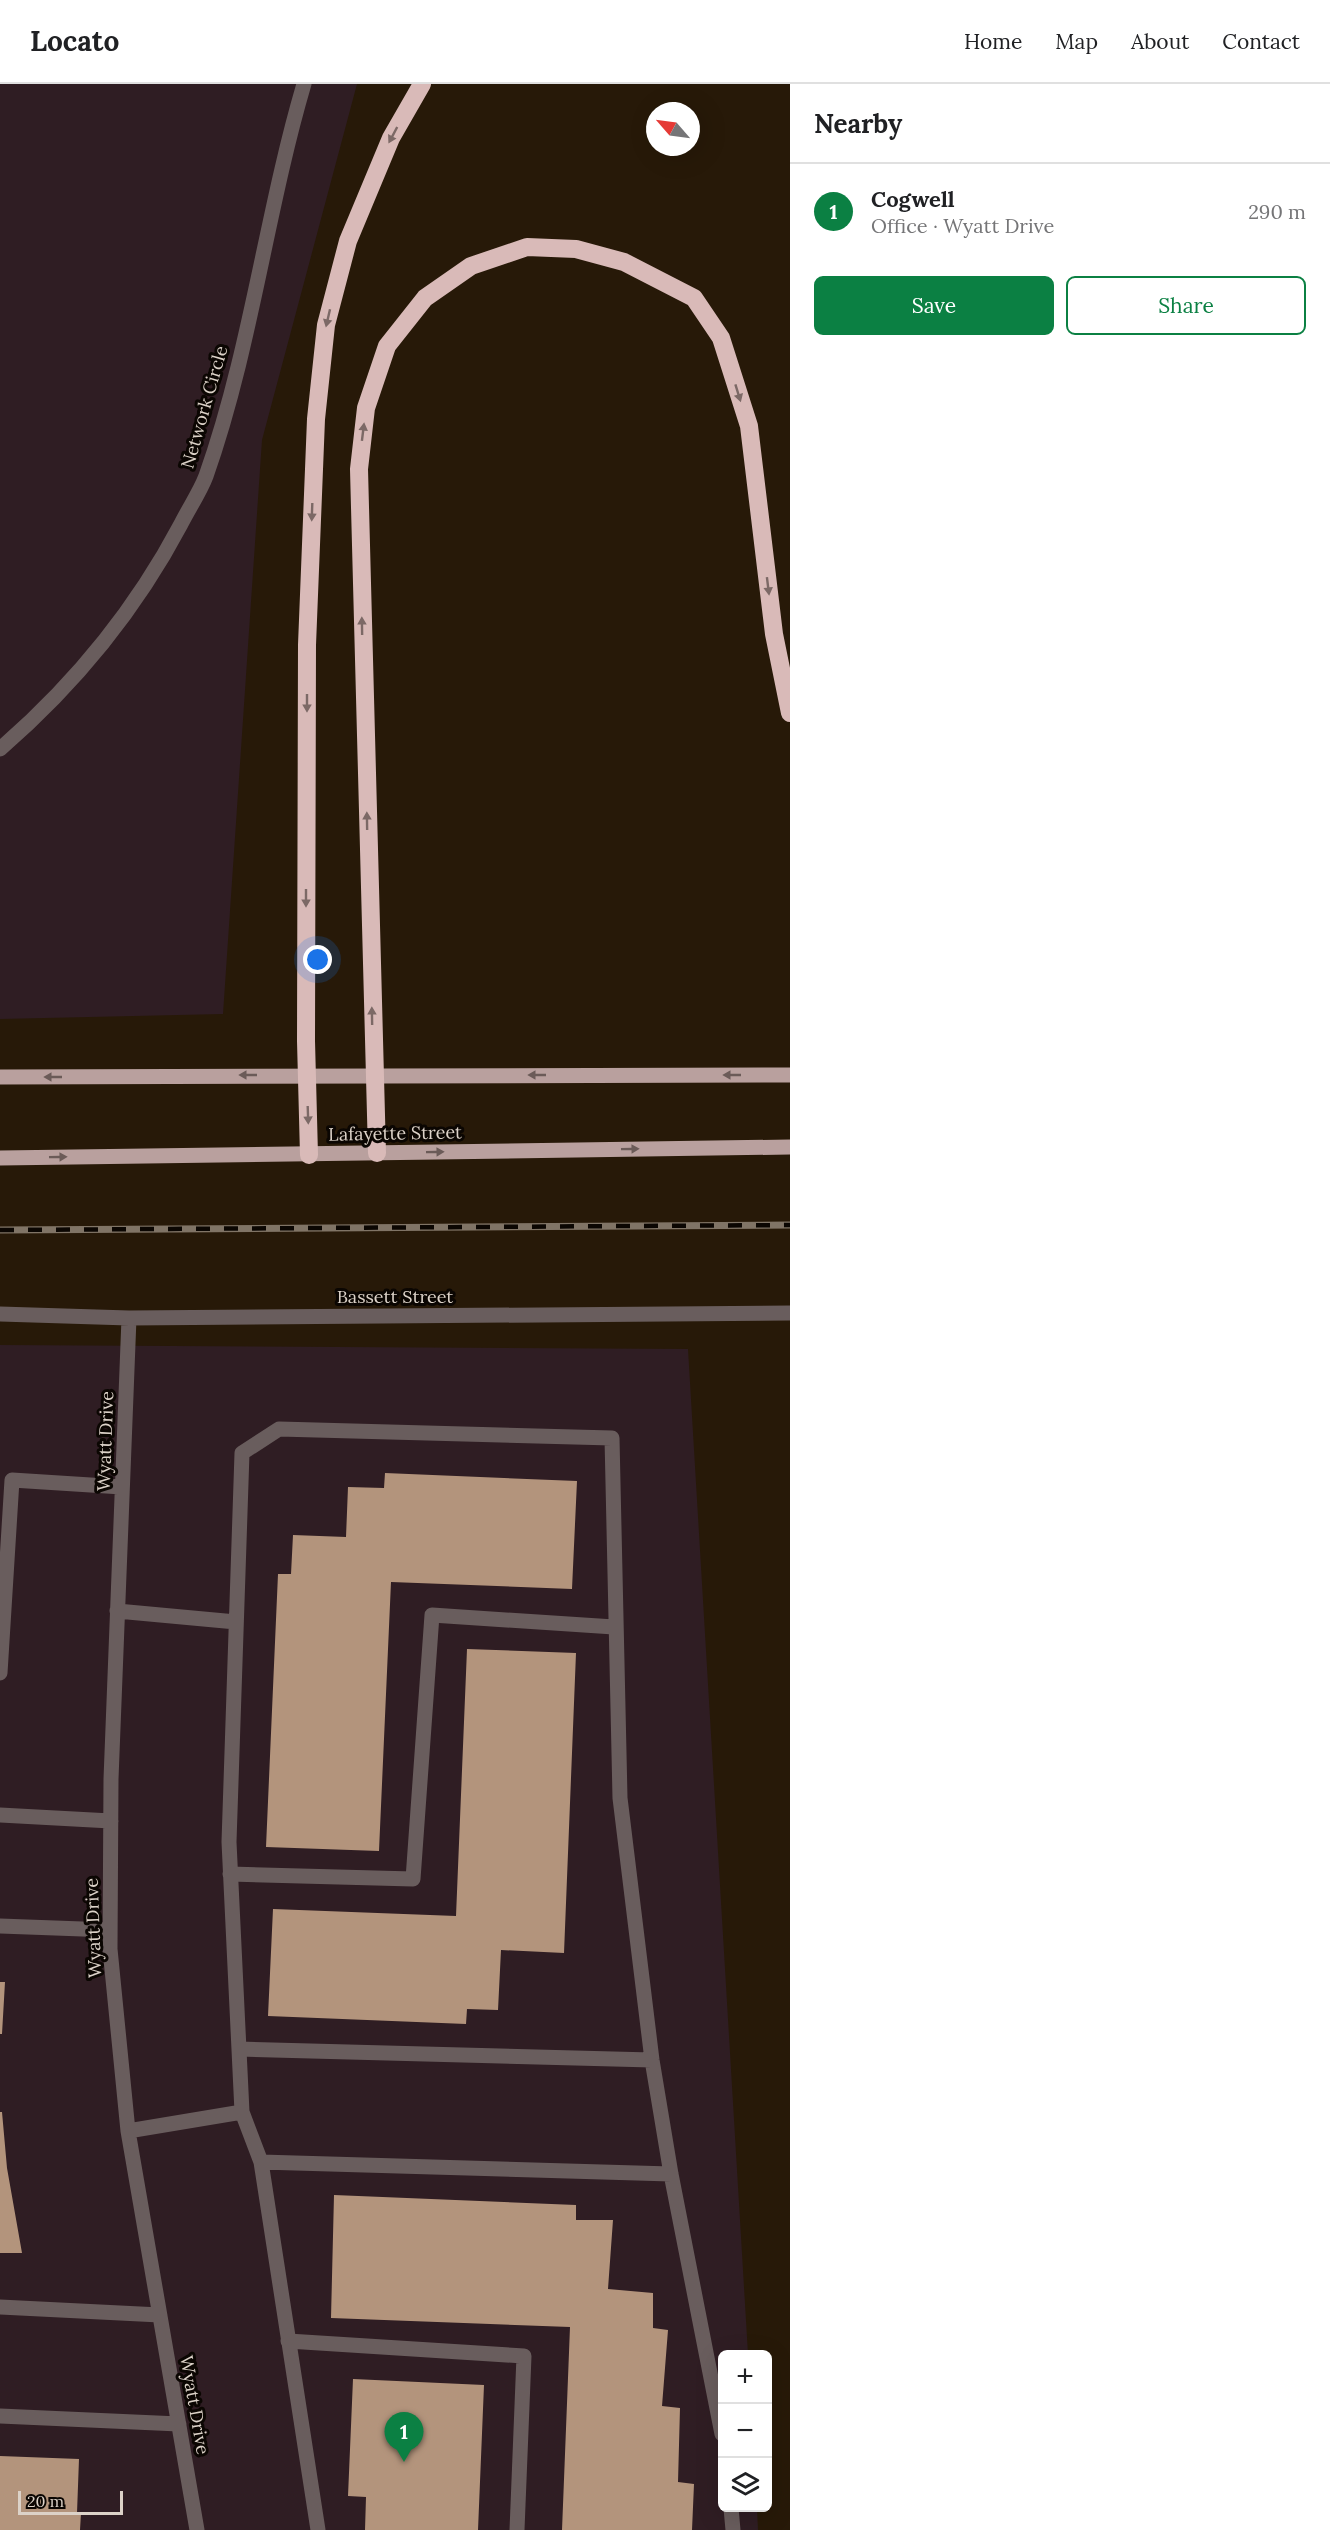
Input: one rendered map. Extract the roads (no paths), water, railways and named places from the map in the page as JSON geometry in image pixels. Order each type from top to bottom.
[{"type":"highway","points":[[309,1155],[306,1075],[307,645],[315,419],[326,325],[348,241],[391,138],[422,84]]},
{"type":"highway","points":[[377,1153],[373,1075],[359,469],[366,408],[387,346],[425,298],[471,266],[526,246],[576,249],[624,262],[694,298],[721,338],[748,426],[774,634],[790,713]]},
{"type":"main road","points":[[0,1077],[790,1075]]},
{"type":"main road","name":"Lafayette Street","points":[[0,1158],[790,1147]]},
{"type":"street","name":"Network Circle","points":[[0,748],[38,716],[88,663],[133,605],[206,477],[236,373],[293,120],[304,84]]},
{"type":"street","name":"Bassett Street","points":[[0,1314],[129,1318],[790,1313]]},
{"type":"street","name":"Wyatt Drive","points":[[129,1318],[117,1611],[110,1930],[128,2131],[197,2530]]},
{"type":"street","points":[[318,2530],[261,2162],[242,2112],[230,1874],[229,1842],[242,1453],[279,1429],[612,1438],[614,1627],[620,1798],[652,2060],[671,2174],[718,2409]]},
{"type":"street","points":[[0,1673],[12,1480],[122,1487]]},
{"type":"street","points":[[117,1611],[236,1622]]},
{"type":"street","points":[[230,1874],[412,1879],[432,1615],[614,1627]]},
{"type":"street","points":[[0,1815],[111,1821]]},
{"type":"street","points":[[0,1926],[110,1930]]},
{"type":"street","points":[[239,2049],[652,2060]]},
{"type":"street","points":[[128,2131],[242,2112]]},
{"type":"street","points":[[261,2162],[671,2174]]},
{"type":"street","points":[[0,2307],[160,2315]]},
{"type":"street","points":[[288,2341],[524,2356],[517,2530]]},
{"type":"street","points":[[0,2416],[179,2424]]},
{"type":"street","points":[[731,2512],[733,2530]]},
{"type":"railway","points":[[0,1230],[790,1225]]},
{"type":"place","name":"Cogwell","points":[[404,2462]]}]
